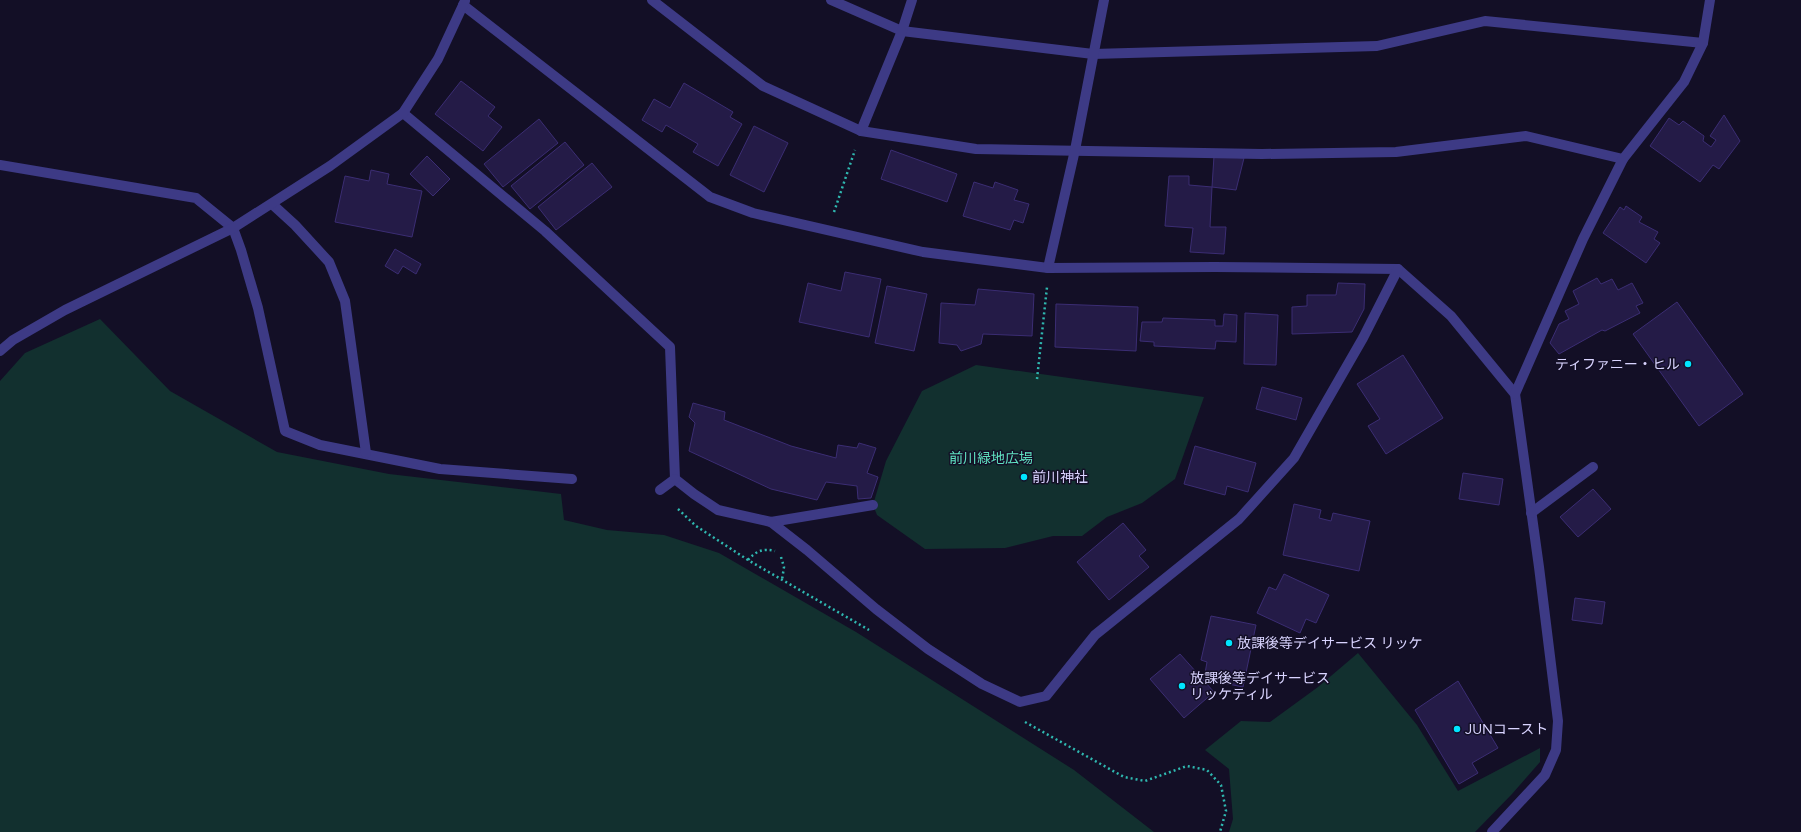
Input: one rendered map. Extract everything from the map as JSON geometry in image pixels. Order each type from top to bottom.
[{"type":"street","points":[[652,0],[763,86],[862,131],[976,149],[1262,154],[1396,152],[1526,136],[1623,159]]},
{"type":"street","points":[[831,0],[902,31],[1093,54],[1378,46],[1485,21],[1703,43]]},
{"type":"street","points":[[862,131],[902,31],[912,0]]},
{"type":"street","points":[[1048,268],[1075,150],[1104,0]]},
{"type":"street","points":[[1515,394],[1583,239],[1623,159],[1684,82],[1703,43],[1710,0]]},
{"type":"street","points":[[0,351],[13,340],[64,310],[233,228],[330,166],[403,113],[438,59],[464,3],[710,197],[753,213],[923,252],[1048,268],[1398,268],[1451,316],[1515,394],[1532,513],[1558,721],[1556,750],[1545,775],[1492,832]]},
{"type":"street","points":[[403,113],[545,231],[670,348],[675,479],[718,510],[771,522],[873,505]]},
{"type":"street","points":[[0,165],[196,198],[233,228],[242,250],[258,308],[285,431],[320,446],[440,469],[572,480]]},
{"type":"street","points":[[272,204],[295,225],[329,262],[345,301],[366,454]]},
{"type":"street","points":[[771,522],[876,609],[928,649],[982,684],[1020,702],[1046,696],[1095,634],[1239,519],[1294,458],[1363,338],[1398,268]]},
{"type":"street","points":[[1532,513],[1593,467]]},
{"type":"street","points":[[660,490],[675,479]]},
{"type":"path","points":[[828,231],[862,131]]},
{"type":"path","points":[[1037,379],[1048,268]]},
{"type":"path","points":[[748,560],[755,552],[766,549],[775,551],[782,558],[784,567],[782,580]]},
{"type":"green space","points":[[100,319],[170,391],[277,452],[389,474],[561,494],[564,520],[607,530],[664,535],[719,553],[856,632],[1074,770],[1154,832],[0,832],[0,381],[25,353]]},
{"type":"green space","name":"前川緑地広場","points":[[976,365],[1204,397],[1175,479],[1142,503],[1107,517],[1082,536],[1053,536],[1005,548],[925,549],[877,515],[873,505],[886,461],[922,391]]},
{"type":"green space","points":[[1358,653],[1417,725],[1458,791],[1540,748],[1540,762],[1512,794],[1475,832],[1229,832],[1233,819],[1229,769],[1205,750],[1241,721],[1270,722],[1318,687]]},
{"type":"building","points":[[461,81],[495,107],[488,116],[502,127],[483,151],[435,114]]},
{"type":"building","points":[[684,83],[733,112],[730,117],[742,124],[718,166],[693,152],[698,144],[666,125],[662,132],[642,120],[654,99],[670,108]]},
{"type":"building","points":[[1724,115],[1740,141],[1719,169],[1713,165],[1700,182],[1650,146],[1669,118],[1679,125],[1683,121],[1704,136],[1703,141],[1711,147],[1716,140],[1710,136]]},
{"type":"building","points":[[539,119],[558,143],[503,187],[484,164]]},
{"type":"building","points":[[754,126],[788,143],[764,192],[730,175]]},
{"type":"building","points":[[565,142],[584,165],[530,209],[511,186]]},
{"type":"building","points":[[891,150],[957,174],[947,202],[881,179]]},
{"type":"building","points":[[427,156],[450,179],[433,196],[410,174]]},
{"type":"building","points":[[1214,156],[1244,158],[1236,190],[1212,187]]},
{"type":"building","points":[[592,163],[612,187],[556,230],[538,207]]},
{"type":"building","points":[[371,170],[389,174],[387,184],[422,191],[412,237],[335,222],[345,176],[369,181]]},
{"type":"building","points":[[1169,176],[1189,176],[1189,185],[1212,187],[1210,227],[1226,227],[1224,254],[1190,252],[1193,228],[1165,226]]},
{"type":"building","points":[[974,182],[993,188],[995,182],[1018,190],[1014,200],[1029,204],[1023,223],[1014,220],[1010,230],[963,216]]},
{"type":"building","points":[[1626,206],[1642,217],[1639,222],[1658,232],[1654,239],[1660,243],[1646,263],[1603,233],[1620,207],[1624,210]]},
{"type":"building","points":[[395,249],[421,264],[416,274],[403,266],[398,274],[385,266]]},
{"type":"building","points":[[845,272],[881,279],[869,337],[799,322],[808,283],[841,291]]},
{"type":"building","points":[[1597,278],[1601,284],[1612,279],[1618,290],[1632,283],[1643,303],[1636,306],[1640,313],[1605,331],[1602,330],[1559,354],[1550,343],[1559,324],[1569,319],[1565,311],[1579,304],[1573,291]]},
{"type":"building","points":[[1338,283],[1365,284],[1364,309],[1352,332],[1292,334],[1292,307],[1307,306],[1307,295],[1336,295]]},
{"type":"building","points":[[887,286],[927,294],[914,351],[875,343]]},
{"type":"building","points":[[978,289],[1034,294],[1032,336],[983,334],[981,344],[961,351],[957,345],[939,343],[941,303],[975,305]]},
{"type":"building","name":"ティファニー・ヒル","points":[[1677,302],[1743,394],[1699,426],[1633,334]]},
{"type":"building","points":[[1056,304],[1138,307],[1136,351],[1055,347]]},
{"type":"building","points":[[1245,313],[1278,315],[1276,365],[1244,364]]},
{"type":"building","points":[[1224,314],[1237,315],[1236,342],[1216,341],[1215,349],[1154,346],[1154,342],[1140,341],[1142,322],[1162,322],[1163,318],[1215,320],[1215,326],[1223,326]]},
{"type":"building","points":[[1403,355],[1443,418],[1386,454],[1368,426],[1380,419],[1357,384]]},
{"type":"building","points":[[1262,387],[1302,398],[1296,420],[1256,409]]},
{"type":"building","points":[[693,403],[725,412],[724,420],[791,446],[836,458],[838,445],[857,448],[859,443],[876,448],[867,473],[878,477],[871,498],[858,499],[857,486],[826,482],[817,500],[771,489],[689,451],[695,423],[689,417]]},
{"type":"building","points":[[1195,446],[1256,463],[1248,492],[1227,486],[1225,495],[1184,484]]},
{"type":"building","points":[[1463,473],[1503,479],[1499,505],[1459,499]]},
{"type":"building","points":[[1593,489],[1611,509],[1578,537],[1560,517]]},
{"type":"building","points":[[1294,504],[1321,510],[1319,518],[1331,521],[1333,513],[1370,521],[1359,571],[1283,555]]},
{"type":"building","points":[[1123,523],[1146,550],[1139,556],[1149,567],[1109,600],[1077,562]]},
{"type":"building","points":[[1284,574],[1329,595],[1316,623],[1306,619],[1300,633],[1257,613],[1269,587],[1276,590]]},
{"type":"building","points":[[1575,598],[1605,602],[1602,624],[1572,620]]},
{"type":"building","name":"放課後等デイサービス リッケ","points":[[1211,616],[1256,625],[1243,687],[1204,679],[1207,662],[1201,660]]},
{"type":"building","name":"放課後等デイサービス リッケティル","points":[[1180,654],[1214,692],[1184,718],[1150,679]]},
{"type":"building","name":"JUNコースト","points":[[1458,681],[1498,748],[1472,763],[1478,773],[1459,784],[1415,710]]},
{"type":"place","name":"ティファニー・ヒル","points":[[1688,364]]},
{"type":"place","name":"前川神社","points":[[1024,477]]},
{"type":"place","name":"放課後等デイサービス リッケ","points":[[1229,643]]},
{"type":"place","name":"放課後等デイサービス リッケティル","points":[[1182,686]]},
{"type":"place","name":"JUNコースト","points":[[1457,729]]}]
